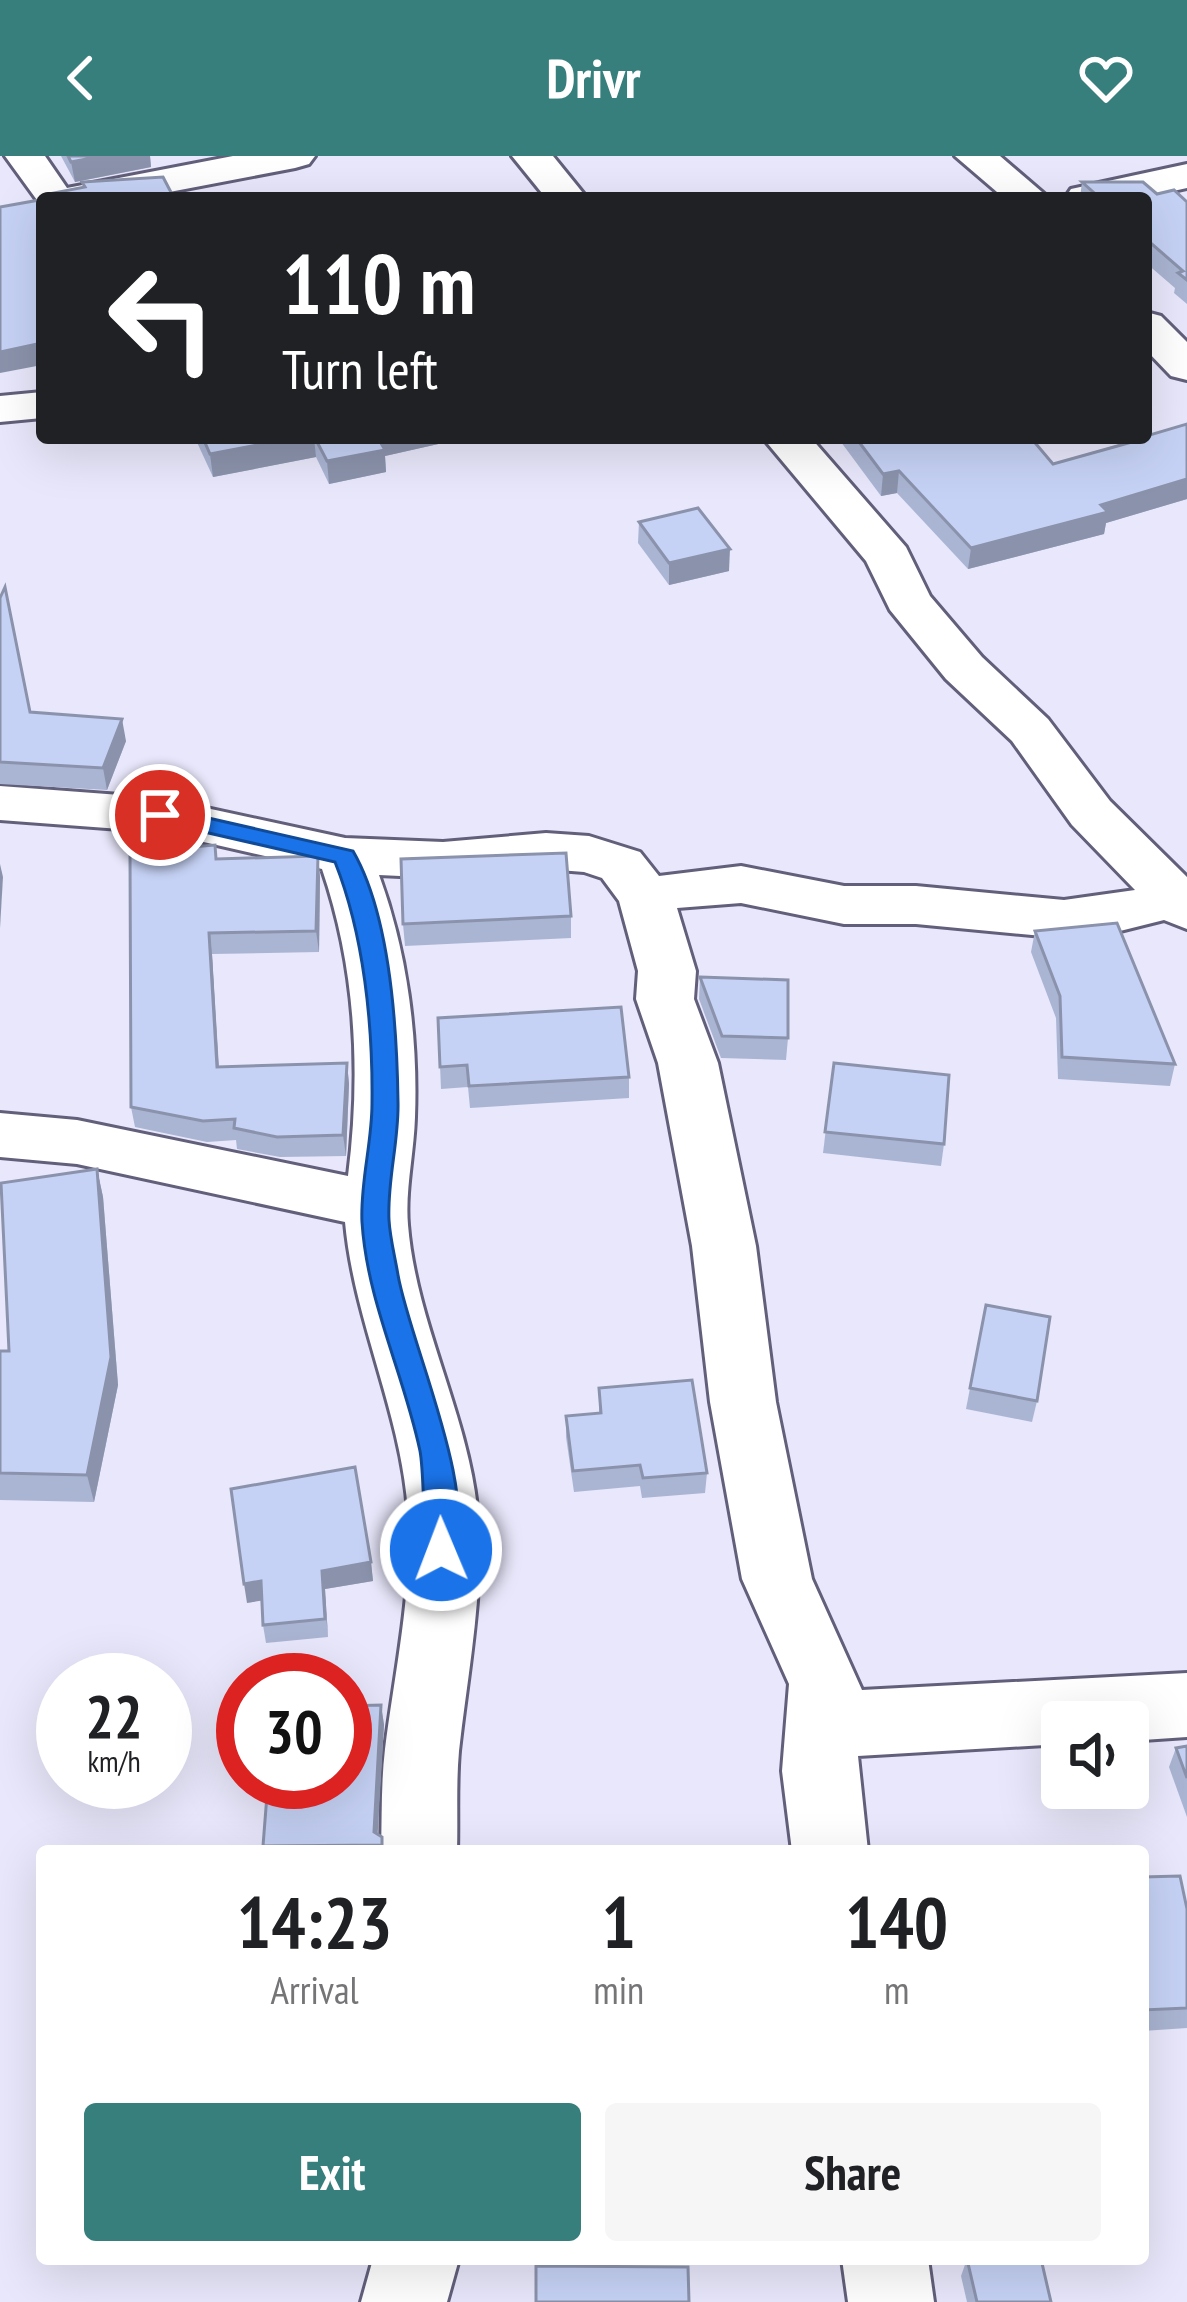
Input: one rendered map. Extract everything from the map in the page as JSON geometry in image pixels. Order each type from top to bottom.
[{"type":"street","points":[[26,156],[36,192]]},
{"type":"street","points":[[106,192],[295,156]]},
{"type":"street","points":[[532,156],[562,192]]},
{"type":"street","points":[[975,156],[1021,192]]},
{"type":"street","points":[[1112,192],[1187,176]]},
{"type":"street","points":[[1152,331],[1187,367]]},
{"type":"street","points":[[0,409],[36,406]]},
{"type":"street","points":[[791,444],[890,557],[907,600],[964,668],[1030,730],[1091,814],[1178,903]]},
{"type":"street","points":[[0,803],[160,815],[345,856],[443,860],[546,851],[589,854],[621,865],[646,898],[668,971],[665,999],[688,1064],[724,1246],[743,1402],[776,1580],[826,1684],[819,1771],[829,1845]]},
{"type":"street","points":[[345,856],[362,898],[378,1002],[386,1104],[376,1220],[388,1298],[434,1450],[442,1511],[435,1670],[422,1755],[419,1845]]},
{"type":"street","points":[[646,898],[684,889],[752,886],[846,905],[881,903],[1004,915],[1102,917],[1178,903]]},
{"type":"street","points":[[0,1135],[77,1142],[378,1205]]},
{"type":"street","points":[[820,1725],[1187,1705]]},
{"type":"street","points":[[404,2302],[414,2265]]},
{"type":"street","points":[[886,2265],[891,2302]]},
{"type":"building","points":[[68,156],[102,156],[71,162]]},
{"type":"building","points":[[163,177],[171,192],[59,192],[85,187],[82,182]]},
{"type":"building","points":[[1082,182],[1143,182],[1157,194],[1174,190],[1187,202],[1187,280],[1152,244],[1152,192],[1093,192]]},
{"type":"building","points":[[36,201],[36,344],[0,352],[0,207]]},
{"type":"building","points":[[1187,424],[1187,479],[1101,505],[1108,512],[971,548],[899,471],[883,474],[860,444],[1036,444],[1053,464],[1125,444],[1152,444],[1152,434]]},
{"type":"building","points":[[206,444],[262,444],[210,454]]},
{"type":"building","points":[[318,444],[382,444],[385,450],[327,461]]},
{"type":"building","points":[[698,508],[730,549],[669,563],[639,522]]},
{"type":"building","points":[[5,587],[30,712],[122,719],[103,768],[0,762],[0,598]]},
{"type":"building","points":[[215,845],[216,859],[318,856],[316,931],[209,933],[217,1067],[347,1063],[343,1135],[277,1137],[234,1128],[235,1119],[203,1121],[131,1107],[130,852]]},
{"type":"building","points":[[566,853],[571,916],[403,924],[401,859]]},
{"type":"building","points":[[1117,923],[1175,1064],[1062,1057],[1060,996],[1035,931]]},
{"type":"building","points":[[700,977],[788,980],[788,1038],[722,1036]]},
{"type":"building","points":[[621,1007],[629,1077],[469,1086],[467,1065],[440,1067],[438,1018]]},
{"type":"building","points":[[834,1063],[949,1075],[944,1144],[825,1132]]},
{"type":"building","points":[[97,1169],[111,1357],[87,1475],[0,1473],[0,1351],[9,1351],[1,1183]]},
{"type":"building","points":[[986,1305],[1050,1317],[1037,1401],[970,1388]]},
{"type":"building","points":[[692,1380],[707,1473],[643,1478],[640,1465],[573,1471],[566,1416],[601,1413],[599,1388]]},
{"type":"building","points":[[355,1467],[371,1562],[322,1571],[325,1619],[263,1625],[261,1581],[244,1584],[231,1489]]},
{"type":"building","points":[[372,1705],[381,1705],[374,1832],[382,1837],[382,1845],[263,1845],[266,1809],[372,1809]]},
{"type":"building","points":[[1187,1746],[1187,1778],[1176,1748]]},
{"type":"building","points":[[1180,1876],[1187,1909],[1187,2008],[1149,2010],[1149,1877]]},
{"type":"building","points":[[968,2265],[1042,2265],[1051,2302],[977,2302]]},
{"type":"building","points":[[536,2266],[688,2267],[689,2302],[536,2302]]},
{"type":"route","points":[[160,815],[345,856],[362,898],[378,1002],[386,1104],[376,1220],[388,1298],[434,1450],[442,1511],[441,1550]]}]
